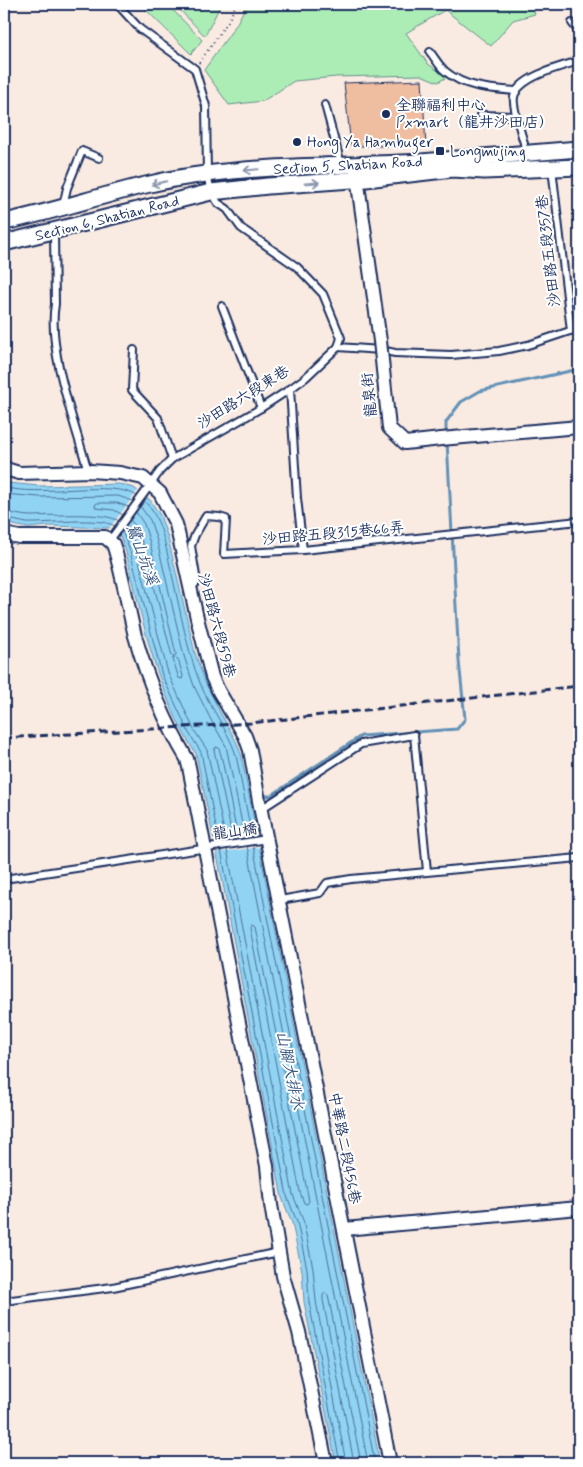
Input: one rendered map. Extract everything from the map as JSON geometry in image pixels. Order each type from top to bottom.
[{"type":"street","name":"Section 5, Shatian Road","points":[[207,174],[290,167],[421,162],[524,148],[579,150]]},
{"type":"street","points":[[453,169],[515,161],[523,155],[524,148]]},
{"type":"street","points":[[552,168],[550,160],[554,157],[579,155]]},
{"type":"street","name":"龍泉街","points":[[348,165],[357,180],[380,341],[388,428],[405,443],[579,427]]},
{"type":"street","name":"Section 5, Shatian Road","points":[[211,192],[357,180],[453,169],[484,171],[579,167]]},
{"type":"street","name":"Section 6, Shatian Road","points":[[4,222],[135,188],[207,174]]},
{"type":"street","name":"Section 6, Shatian Road","points":[[4,243],[211,192]]},
{"type":"street","points":[[4,467],[19,473],[88,471],[121,473],[143,478],[152,484]]},
{"type":"street","name":"沙田路六段59巷","points":[[152,484],[160,493],[176,524],[212,677],[245,736],[250,750],[267,839]]},
{"type":"street","points":[[4,534],[19,537],[105,537],[110,540],[115,550],[144,666],[149,674],[162,710],[187,759],[267,1166],[271,1205],[283,1276],[300,1332],[326,1463]]},
{"type":"street","name":"中華路二段456巷","points":[[267,839],[390,1463]]},
{"type":"street","points":[[344,1230],[579,1208]]},
{"type":"lane","points":[[117,4],[140,29],[195,69],[206,106],[207,174],[211,192],[218,203],[227,209],[241,228],[297,267],[323,294],[341,338],[338,346],[395,353],[461,354],[499,351],[528,345],[579,328]]},
{"type":"lane","points":[[572,23],[579,32]]},
{"type":"lane","points":[[430,52],[444,70],[462,82],[480,87],[516,91]]},
{"type":"lane","points":[[524,148],[514,98],[518,87],[558,67],[579,61]]},
{"type":"lane","points":[[325,105],[348,165]]},
{"type":"lane","points":[[481,115],[517,116]]},
{"type":"lane","points":[[62,208],[67,188],[82,151],[99,158]]},
{"type":"lane","name":"沙田路五段357巷","points":[[552,168],[570,331]]},
{"type":"lane","points":[[54,232],[53,315],[55,343],[60,372],[88,471]]},
{"type":"lane","points":[[222,306],[261,408]]},
{"type":"lane","name":"沙田路六段東巷","points":[[110,540],[152,484],[160,470],[172,459],[261,408],[290,389],[305,378],[338,346]]},
{"type":"lane","points":[[134,350],[132,390],[158,418],[172,459]]},
{"type":"lane","points":[[290,389],[297,498],[303,550]]},
{"type":"lane","name":"沙田路五段315巷66弄","points":[[190,589],[197,582],[191,546],[206,516],[219,516],[226,519],[224,554],[303,550],[579,521]]},
{"type":"lane","points":[[261,809],[361,744],[414,735],[427,871]]},
{"type":"lane","name":"龍山橋","points":[[4,879],[267,839]]},
{"type":"lane","points":[[280,900],[320,893],[327,883],[427,871],[579,858]]},
{"type":"lane","points":[[4,1301],[113,1287],[279,1252]]},
{"type":"path","points":[[195,69],[229,20],[236,4]]},
{"type":"green space","points":[[140,4],[167,4],[202,40],[191,54]]},
{"type":"green space","points":[[174,4],[221,4],[205,36]]},
{"type":"green space","points":[[247,4],[531,4],[535,14],[513,20],[491,46],[445,10],[406,33],[428,64],[447,77],[438,82],[421,75],[336,77],[294,81],[263,101],[229,105],[204,70],[236,25]]},
{"type":"water","points":[[4,481],[39,486],[119,484],[134,488],[150,500],[160,515],[168,538],[195,653],[205,682],[241,754],[380,1463],[336,1463],[304,1302],[302,1271],[292,1223],[282,1198],[223,884],[196,754],[171,706],[152,656],[126,552],[120,536],[110,528],[48,526],[28,528],[4,523]]},
{"type":"pier","points":[[139,489],[148,496],[118,538],[108,530]]},
{"type":"pier","points":[[258,833],[261,847],[214,853],[211,840]]},
{"type":"building","name":"全聯福利中心 Pxmart（龍井沙田店）","points":[[422,80],[426,146],[351,146],[344,83]]},
{"type":"waterway","points":[[446,435],[446,422],[461,402],[480,391],[579,369]]},
{"type":"waterway","points":[[261,797],[272,795],[361,736],[457,729],[465,719],[459,661],[447,441]]},
{"type":"railway","points":[[4,738],[251,723],[579,686]]},
{"type":"place","name":"全聯福利中心 Pxmart（龍井沙田店）","points":[[386,114]]},
{"type":"place","name":"Hong Ya Hambuger","points":[[297,142]]},
{"type":"place","name":"Longmujing","points":[[440,151]]},
{"type":"water label","name":"鷺山坑溪","points":[[143,554]]},
{"type":"water label","name":"山腳大排水","points":[[291,1070]]}]
